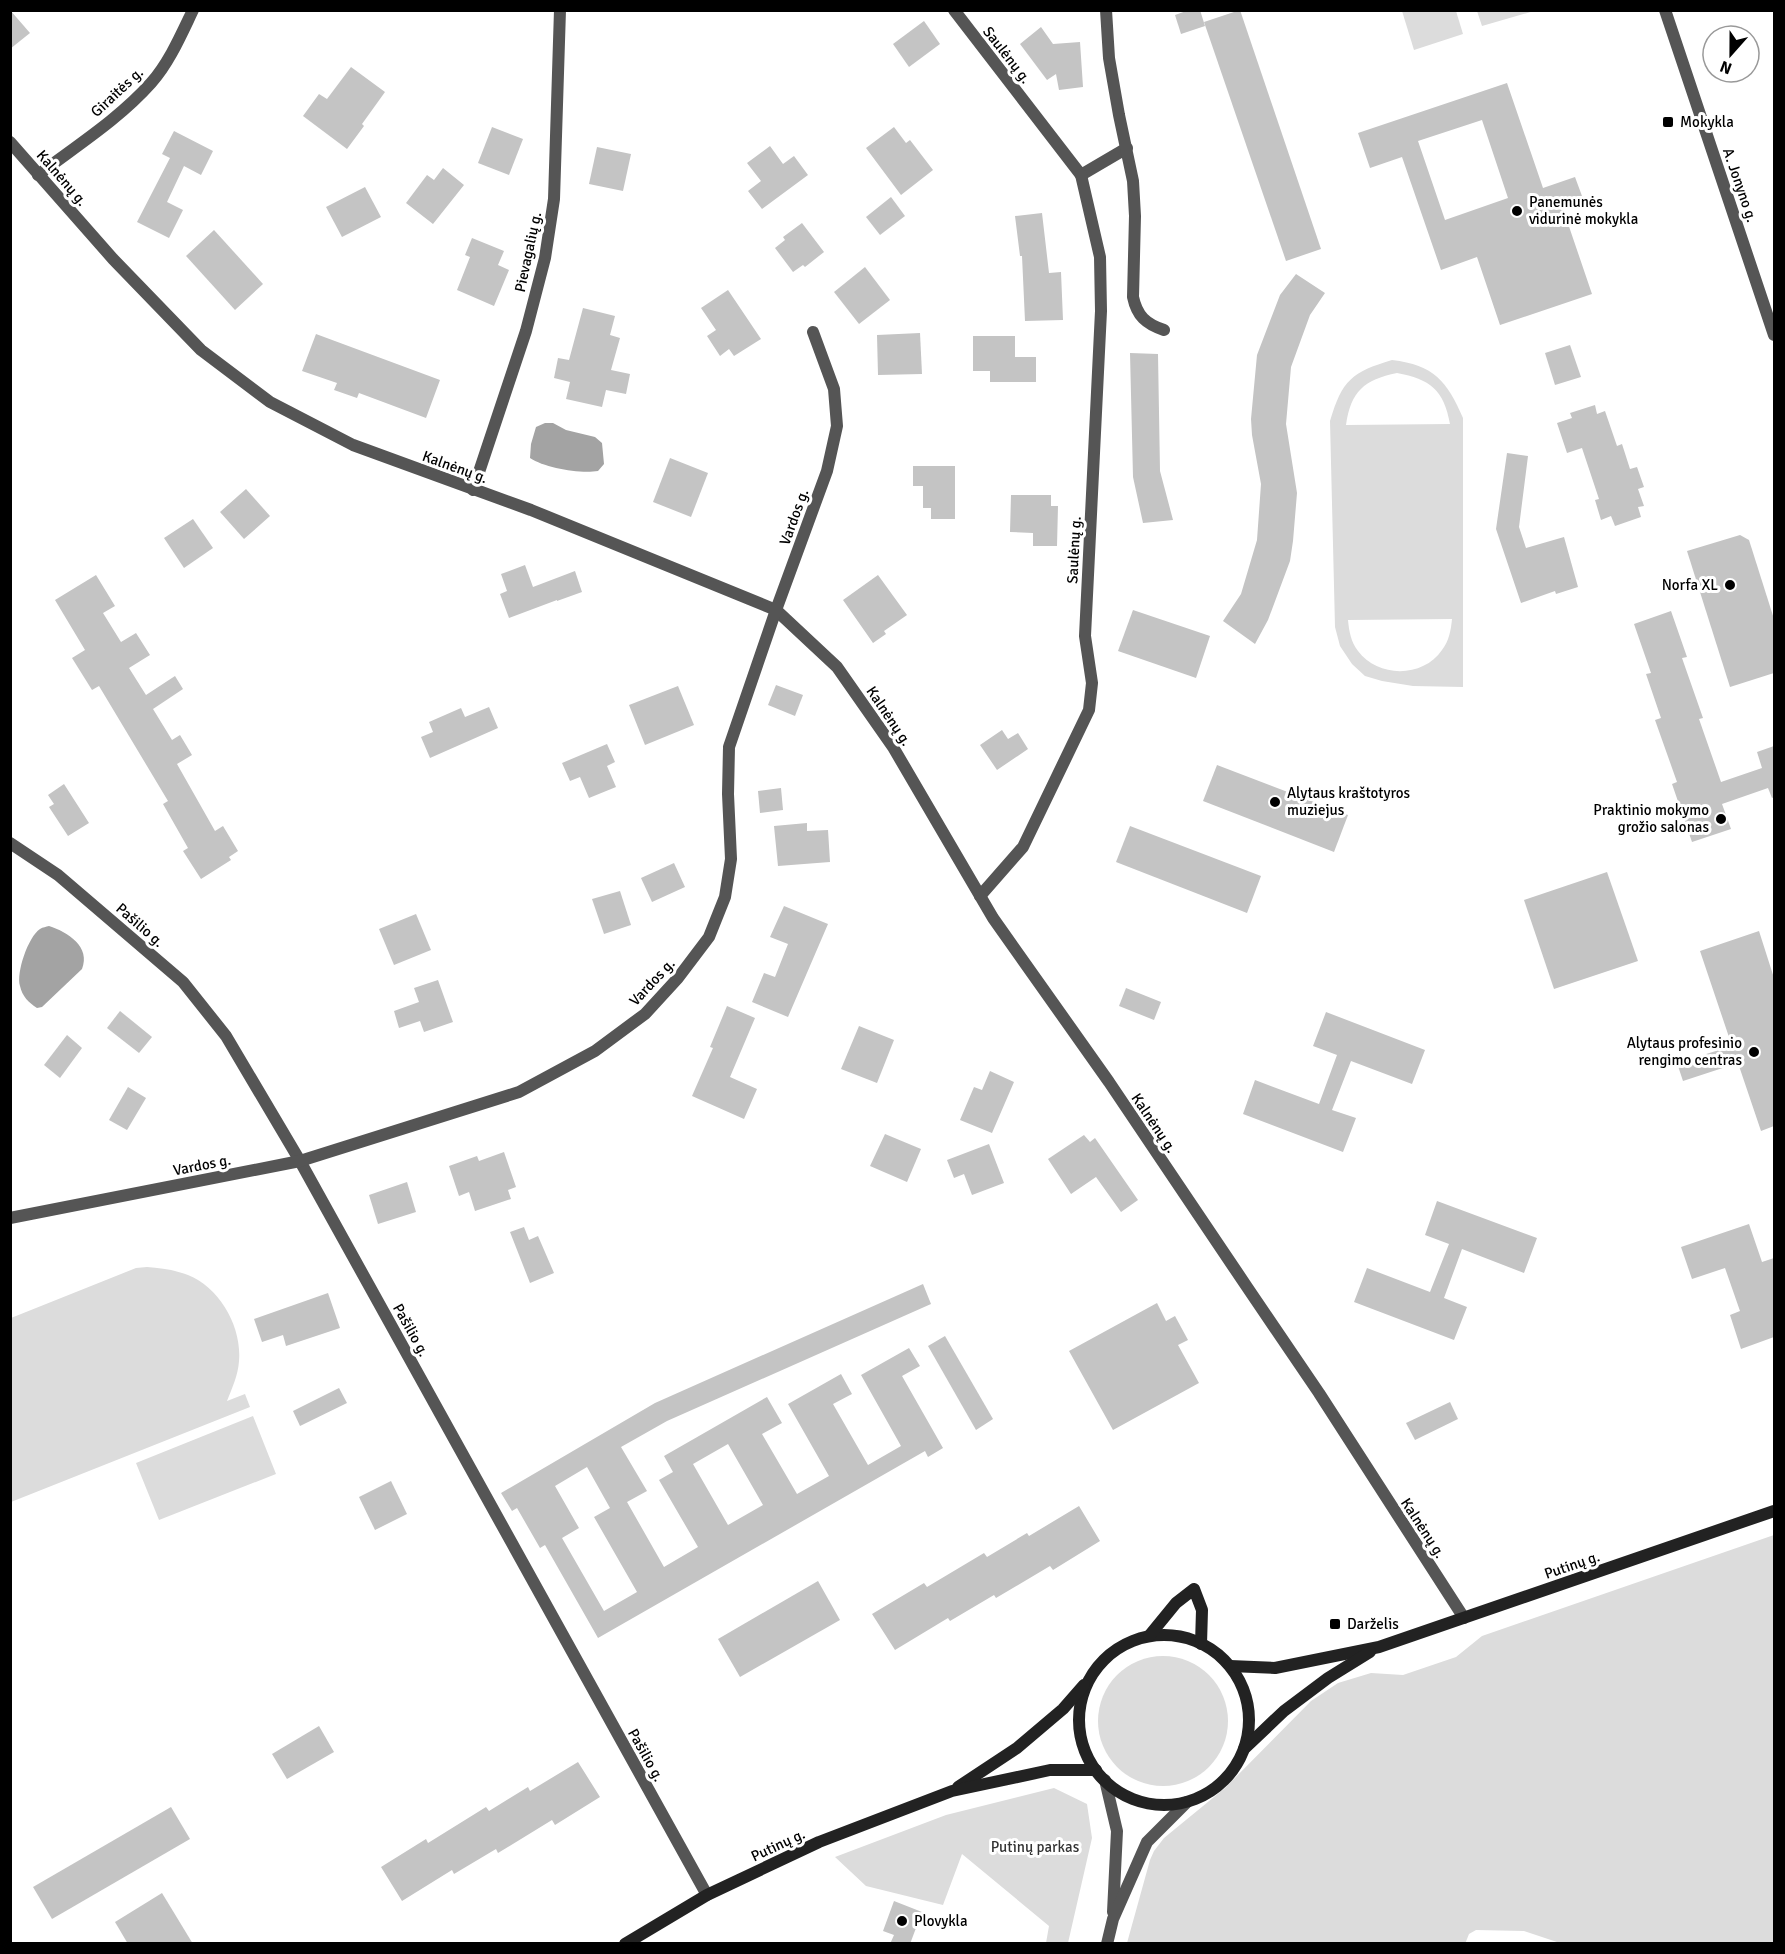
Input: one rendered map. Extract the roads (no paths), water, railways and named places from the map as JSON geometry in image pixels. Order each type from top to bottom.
[{"type":"main road","name":"Putinų g.","points":[[1230,1666],[1275,1668],[1379,1647],[1774,1512]]},
{"type":"main road","points":[[1149,1636],[1176,1603],[1194,1589],[1202,1610],[1201,1644]]},
{"type":"main road","points":[[1149,1636],[1184,1637],[1201,1644],[1217,1653],[1230,1666],[1241,1685],[1248,1706],[1248,1736],[1234,1768],[1221,1783],[1206,1794],[1187,1802],[1165,1805],[1143,1802],[1122,1794],[1096,1770],[1087,1756],[1082,1741],[1079,1724],[1080,1707],[1091,1676],[1116,1650],[1149,1636]]},
{"type":"main road","name":"Putinų g.","points":[[1243,1750],[1284,1711],[1328,1678],[1379,1647]]},
{"type":"main road","name":"Putinų g.","points":[[952,1791],[1017,1748],[1063,1709],[1091,1676]]},
{"type":"main road","name":"Putinų g.","points":[[625,1944],[707,1895],[819,1842],[952,1791],[1050,1770],[1096,1770]]},
{"type":"street","name":"Giraitės g.","points":[[38,175],[114,118],[152,82],[176,45],[193,10]]},
{"type":"street","name":"Pievagalių g.","points":[[473,490],[526,331],[545,258],[554,199],[560,10]]},
{"type":"street","name":"Saulėnų g.","points":[[954,10],[1081,175],[1100,256],[1101,311],[1085,636],[1092,683],[1089,710],[1023,847],[981,896]]},
{"type":"street","points":[[1106,10],[1109,58],[1133,181],[1135,216],[1133,297],[1136,309],[1142,318],[1150,325],[1164,330]]},
{"type":"street","name":"A. Jonyno g.","points":[[1665,10],[1774,335]]},
{"type":"street","name":"Kalnėnų g.","points":[[10,142],[113,259],[201,350],[270,402],[353,445],[531,510],[776,610],[837,667],[893,747],[993,918],[1109,1082],[1312,1383],[1464,1618]]},
{"type":"street","points":[[1081,175],[1127,148]]},
{"type":"street","name":"Vardos g.","points":[[10,1218],[300,1161],[519,1092],[595,1052],[645,1014],[678,978],[710,937],[725,897],[731,859],[728,794],[729,747],[776,610],[828,471],[837,426],[834,389],[813,332]]},
{"type":"street","name":"Pašilio g.","points":[[10,843],[58,875],[183,982],[226,1035],[300,1161],[707,1895]]},
{"type":"street","points":[[1105,1780],[1118,1831],[1113,1919],[1107,1944]]},
{"type":"street","points":[[1113,1919],[1147,1842],[1187,1802]]},
{"type":"place","name":"Mokykla","points":[[1668,122]]},
{"type":"place","name":"Panemunės vidurinė mokykla","points":[[1517,211]]},
{"type":"place","name":"Norfa XL","points":[[1730,585]]},
{"type":"place","name":"Alytaus kraštotyros muziejus","points":[[1275,802]]},
{"type":"place","name":"Praktinio mokymo grožio salonas","points":[[1721,819]]},
{"type":"place","name":"Alytaus profesinio rengimo centras","points":[[1754,1052]]},
{"type":"place","name":"Darželis","points":[[1335,1624]]},
{"type":"place","name":"Plovykla","points":[[902,1921]]},
{"type":"park label","name":"Putinų parkas","points":[[1035,1847]]}]
